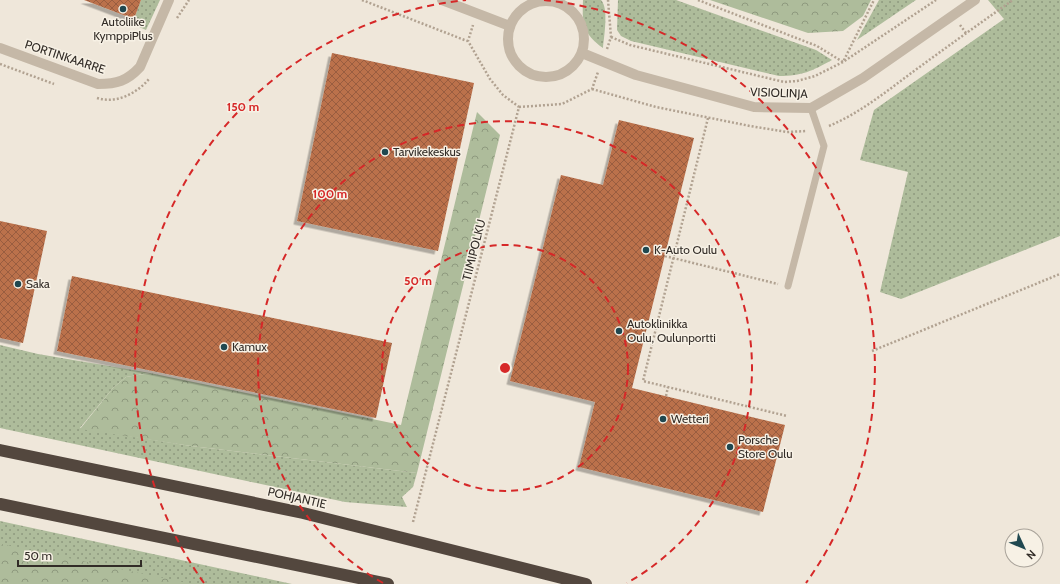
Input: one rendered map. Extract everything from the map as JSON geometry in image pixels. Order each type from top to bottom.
[{"type":"highway","name":"POHJANTIE","points":[[0,450],[303,513],[586,584]]},
{"type":"highway","points":[[0,504],[388,584]]},
{"type":"street","name":"PORTINKAARRE","points":[[0,48],[98,84],[111,84],[122,81],[132,75],[140,67],[170,0]]},
{"type":"street","points":[[442,0],[477,12],[510,26]]},
{"type":"street","name":"VISIOLINJA","points":[[582,53],[636,75],[754,107],[811,108],[862,78],[975,0]]},
{"type":"street","points":[[545,1],[560,2],[576,15],[581,23],[584,38],[582,53],[578,62],[571,69],[553,77],[543,78],[524,71],[511,56],[508,46],[510,26],[515,17],[530,4],[545,1]]},
{"type":"lane","points":[[788,286],[824,146],[811,108]]},
{"type":"path","points":[[362,0],[468,41],[490,79],[503,95],[519,107],[562,104],[592,89],[611,37],[608,0]]},
{"type":"path","points":[[698,0],[817,46],[842,62]]},
{"type":"path","points":[[842,62],[874,0]]},
{"type":"path","points":[[611,37],[630,45],[784,82],[797,81],[815,76],[842,62],[936,0]]},
{"type":"path","points":[[468,41],[477,12]]},
{"type":"path","name":"TIIMIPOLKU","points":[[413,522],[519,107]]},
{"type":"path","points":[[708,118],[643,380],[787,416]]},
{"type":"path","points":[[665,256],[788,286]]},
{"type":"path","points":[[872,351],[1060,274]]},
{"type":"path","points":[[666,396],[668,387]]},
{"type":"green space","points":[[141,0],[160,0],[146,30],[130,23],[134,19]]},
{"type":"green space","points":[[583,0],[601,0],[603,4],[605,9],[605,23],[603,48],[591,38],[585,27]]},
{"type":"green space","points":[[618,0],[676,0],[816,50],[832,60],[807,72],[779,76],[631,41],[621,36],[617,30]]},
{"type":"green space","points":[[710,0],[871,0],[863,16],[843,31],[808,33]]},
{"type":"green space","points":[[879,0],[916,0],[857,40]]},
{"type":"green space","points":[[988,0],[1060,0],[1060,236],[901,299],[880,292],[908,172],[860,160],[874,110],[1004,19]]},
{"type":"green space","points":[[477,112],[500,135],[417,473],[191,446],[80,429],[113,388],[126,377],[150,373],[401,425]]},
{"type":"green space","points":[[0,345],[38,354],[150,373],[126,377],[113,388],[80,428],[191,446],[417,473],[413,487],[402,497],[407,507],[345,502],[0,428]]},
{"type":"green space","points":[[0,521],[292,584],[0,584]]},
{"type":"green space","points":[[1,544],[192,584],[0,584]]},
{"type":"building","name":"Autoliike KymppiPlus","points":[[84,0],[141,0],[134,19]]},
{"type":"building","name":"Tarvikekeskus","points":[[332,53],[474,83],[438,251],[297,221]]},
{"type":"building","points":[[619,120],[694,138],[632,388],[785,425],[763,512],[579,467],[595,402],[510,381],[561,175],[603,185]]},
{"type":"building","name":"Saka","points":[[0,221],[47,231],[23,343],[0,338]]},
{"type":"building","name":"Kamux","points":[[72,276],[392,343],[376,418],[57,351]]},
{"type":"place","name":"Autoliike KymppiPlus","points":[[123,9]]},
{"type":"place","name":"Tarvikekeskus","points":[[385,152]]},
{"type":"place","name":"K-Auto Oulu","points":[[646,250]]},
{"type":"place","name":"Saka","points":[[18,284]]},
{"type":"place","name":"Autoklinikka Oulu, Oulunportti","points":[[619,331]]},
{"type":"place","name":"Kamux","points":[[224,347]]},
{"type":"place","name":"Wetteri","points":[[663,419]]},
{"type":"place","name":"Porsche Store Oulu","points":[[730,447]]}]
